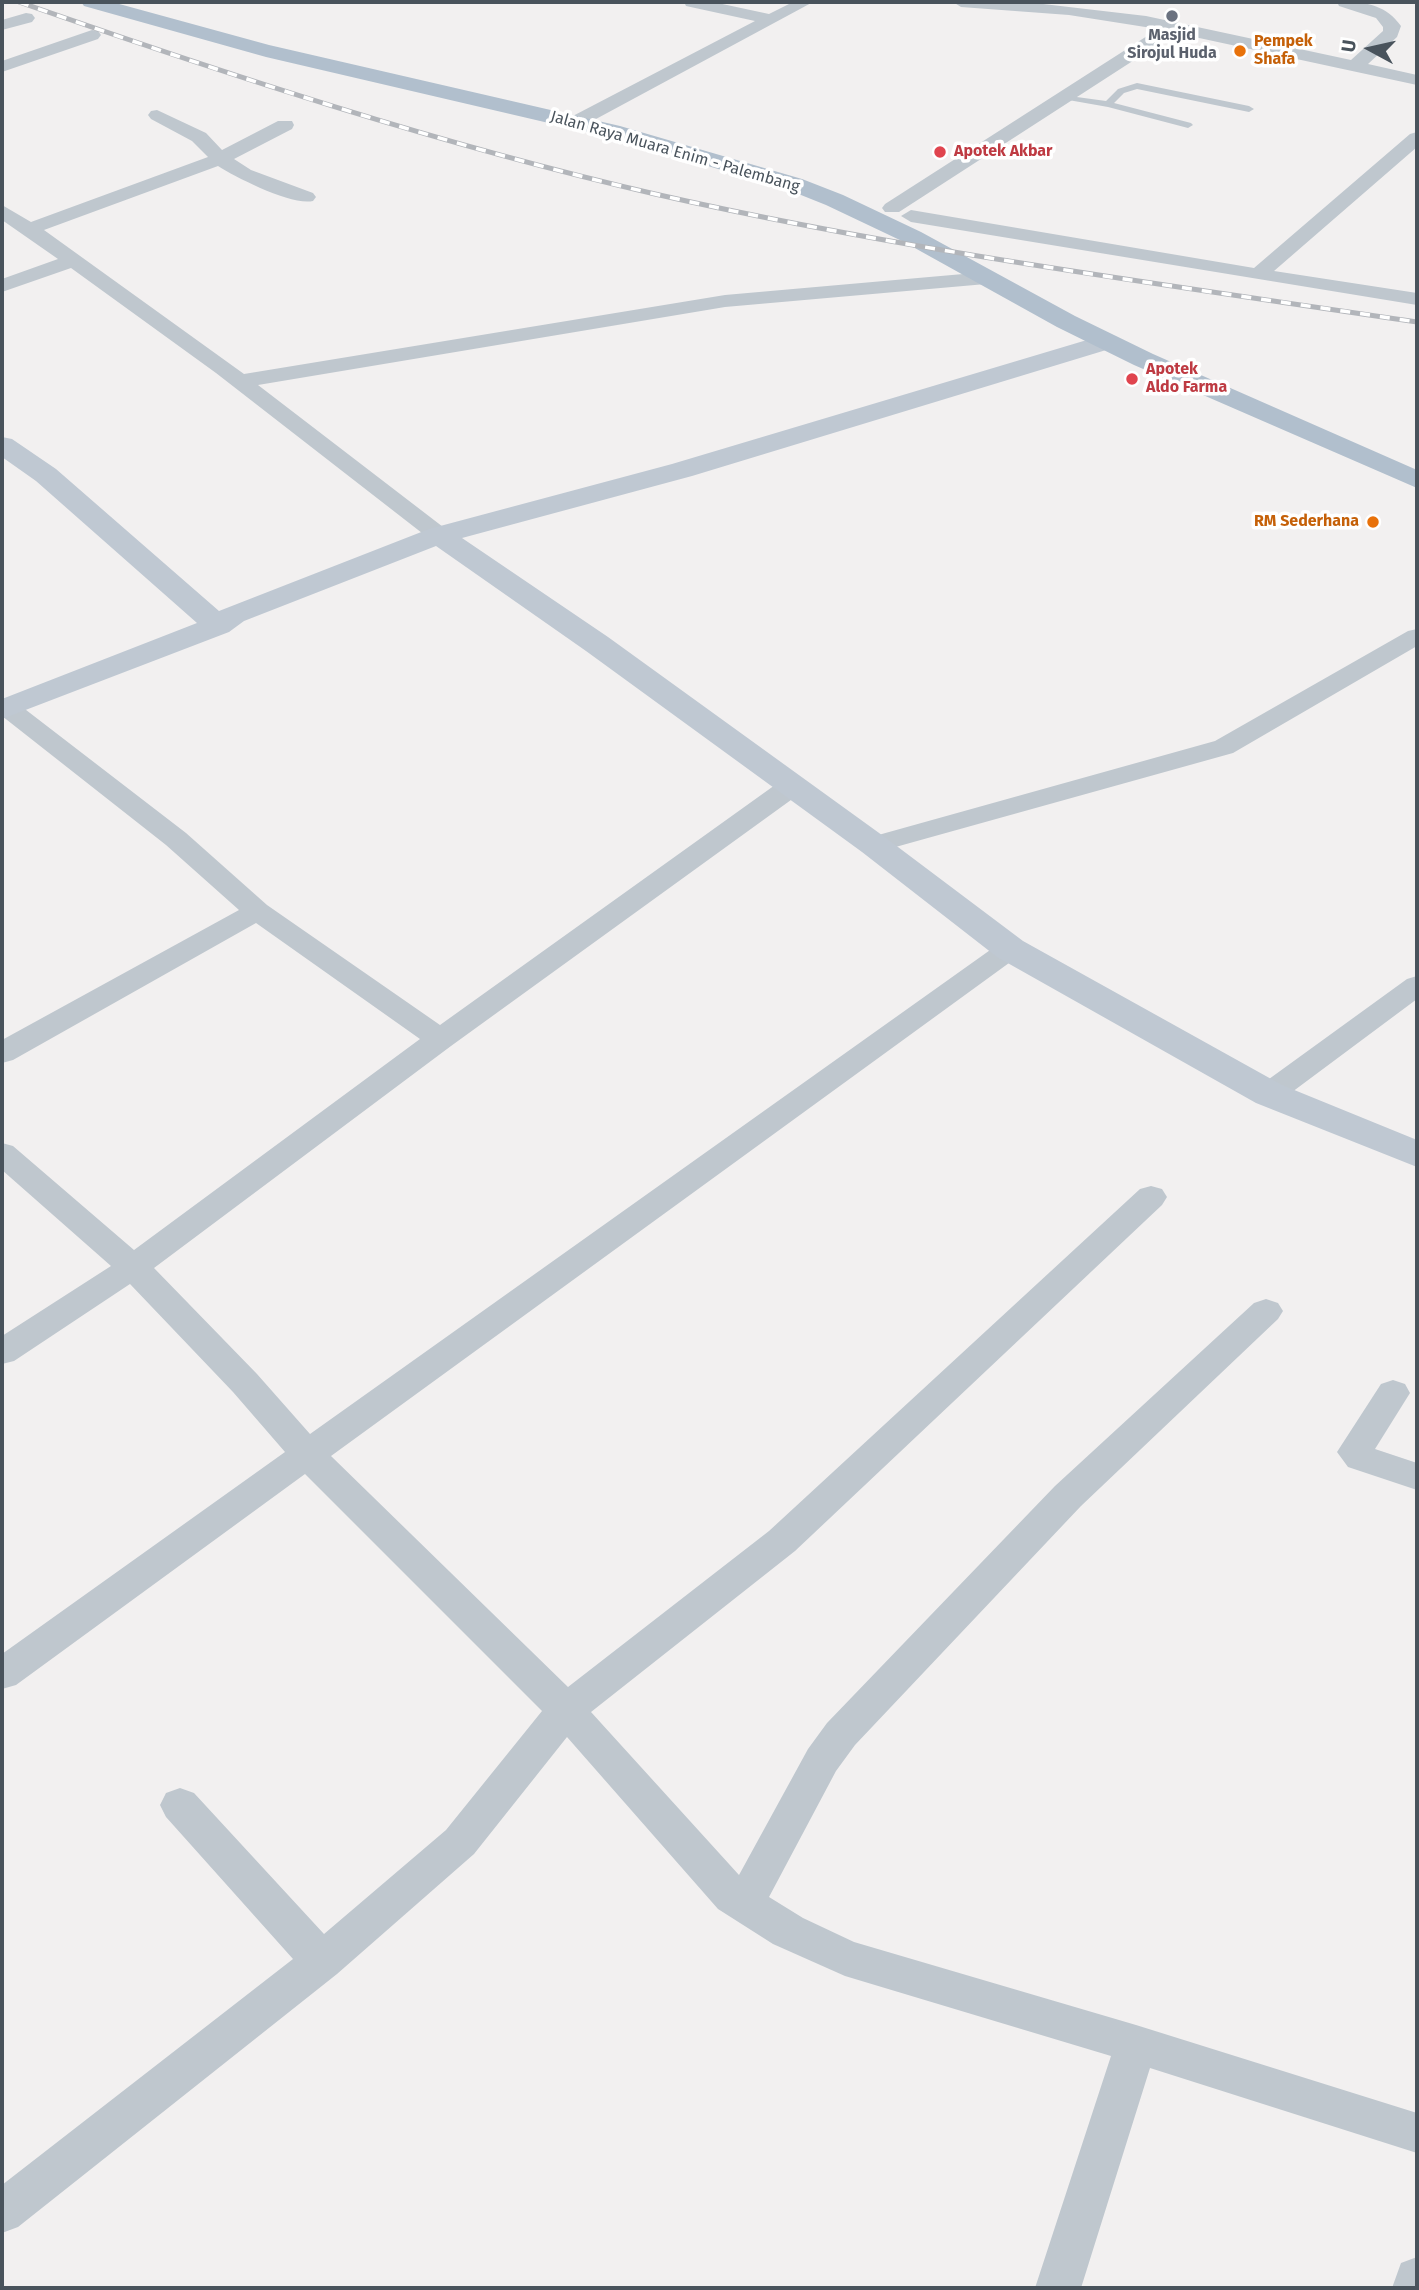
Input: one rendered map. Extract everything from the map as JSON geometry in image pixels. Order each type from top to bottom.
[{"type":"main road","name":"Jalan Raya Muara Enim - Palembang","points":[[91,2],[140,10],[266,52],[760,158],[901,212],[1049,295],[1126,334],[1417,462]]},
{"type":"main road","name":"Jalan Raya Muara Enim - Palembang","points":[[140,10],[166,10],[285,44],[583,118],[799,186],[898,230],[1107,342],[1417,480]]},
{"type":"street","points":[[692,2],[771,20]]},
{"type":"street","points":[[583,118],[805,2]]},
{"type":"street","points":[[961,2],[1069,10],[1146,21],[1417,80]]},
{"type":"street","points":[[1146,21],[1150,2]]},
{"type":"street","points":[[1345,2],[1382,14],[1399,28],[1355,66]]},
{"type":"street","points":[[2,25],[26,18]]},
{"type":"street","points":[[901,212],[1062,98],[1171,28]]},
{"type":"street","points":[[2,67],[92,35]]},
{"type":"street","points":[[157,115],[199,137],[220,159],[244,174],[306,197]]},
{"type":"street","points":[[29,229],[220,159],[285,125]]},
{"type":"street","points":[[1258,275],[1417,138]]},
{"type":"street","points":[[2,211],[242,381],[439,535],[597,643],[874,845],[1010,949],[1269,1094],[1417,1154]]},
{"type":"street","points":[[901,212],[1258,275],[1417,299]]},
{"type":"street","points":[[2,286],[74,260]]},
{"type":"street","points":[[242,381],[725,301],[986,278]]},
{"type":"street","points":[[5,709],[218,626],[233,615],[439,535],[695,466],[1107,342]]},
{"type":"street","points":[[2,445],[46,475],[218,626]]},
{"type":"street","points":[[874,845],[1224,747],[1417,636]]},
{"type":"street","points":[[5,709],[176,839],[257,911],[440,1039]]},
{"type":"street","points":[[2,1352],[133,1267],[440,1039],[792,786]]},
{"type":"street","points":[[2,1053],[257,911]]},
{"type":"street","points":[[2,1674],[1010,949]]},
{"type":"street","points":[[1269,1094],[1417,985]]},
{"type":"street","points":[[2,1153],[133,1267],[245,1383],[307,1454],[566,1710],[733,1897],[789,1931],[845,1958],[1136,2044],[1417,2133]]},
{"type":"street","points":[[2,2212],[322,1961],[460,1842],[566,1710],[782,1541],[1151,1197]]},
{"type":"street","points":[[744,1904],[822,1760],[841,1734],[1068,1496],[1266,1311]]},
{"type":"street","points":[[1393,1393],[1355,1452],[1361,1458],[1417,1477]]},
{"type":"street","points":[[180,1805],[322,1961]]},
{"type":"street","points":[[1058,2288],[1136,2044]]},
{"type":"street","points":[[1415,2288],[1417,2279]]},
{"type":"lane","points":[[1108,104],[1121,92],[1137,86],[1249,109]]},
{"type":"lane","points":[[1062,98],[1108,104],[1188,125]]},
{"type":"railway","points":[[19,2],[334,107],[494,153],[655,194],[939,250],[1417,322]]},
{"type":"place","name":"Masjid Sirojul Huda","points":[[1172,16]]},
{"type":"place","name":"Pempek Shafa","points":[[1240,51]]},
{"type":"place","name":"Apotek Akbar","points":[[940,152]]},
{"type":"place","name":"Apotek Aldo Farma","points":[[1132,379]]},
{"type":"place","name":"RM Sederhana","points":[[1373,522]]}]
